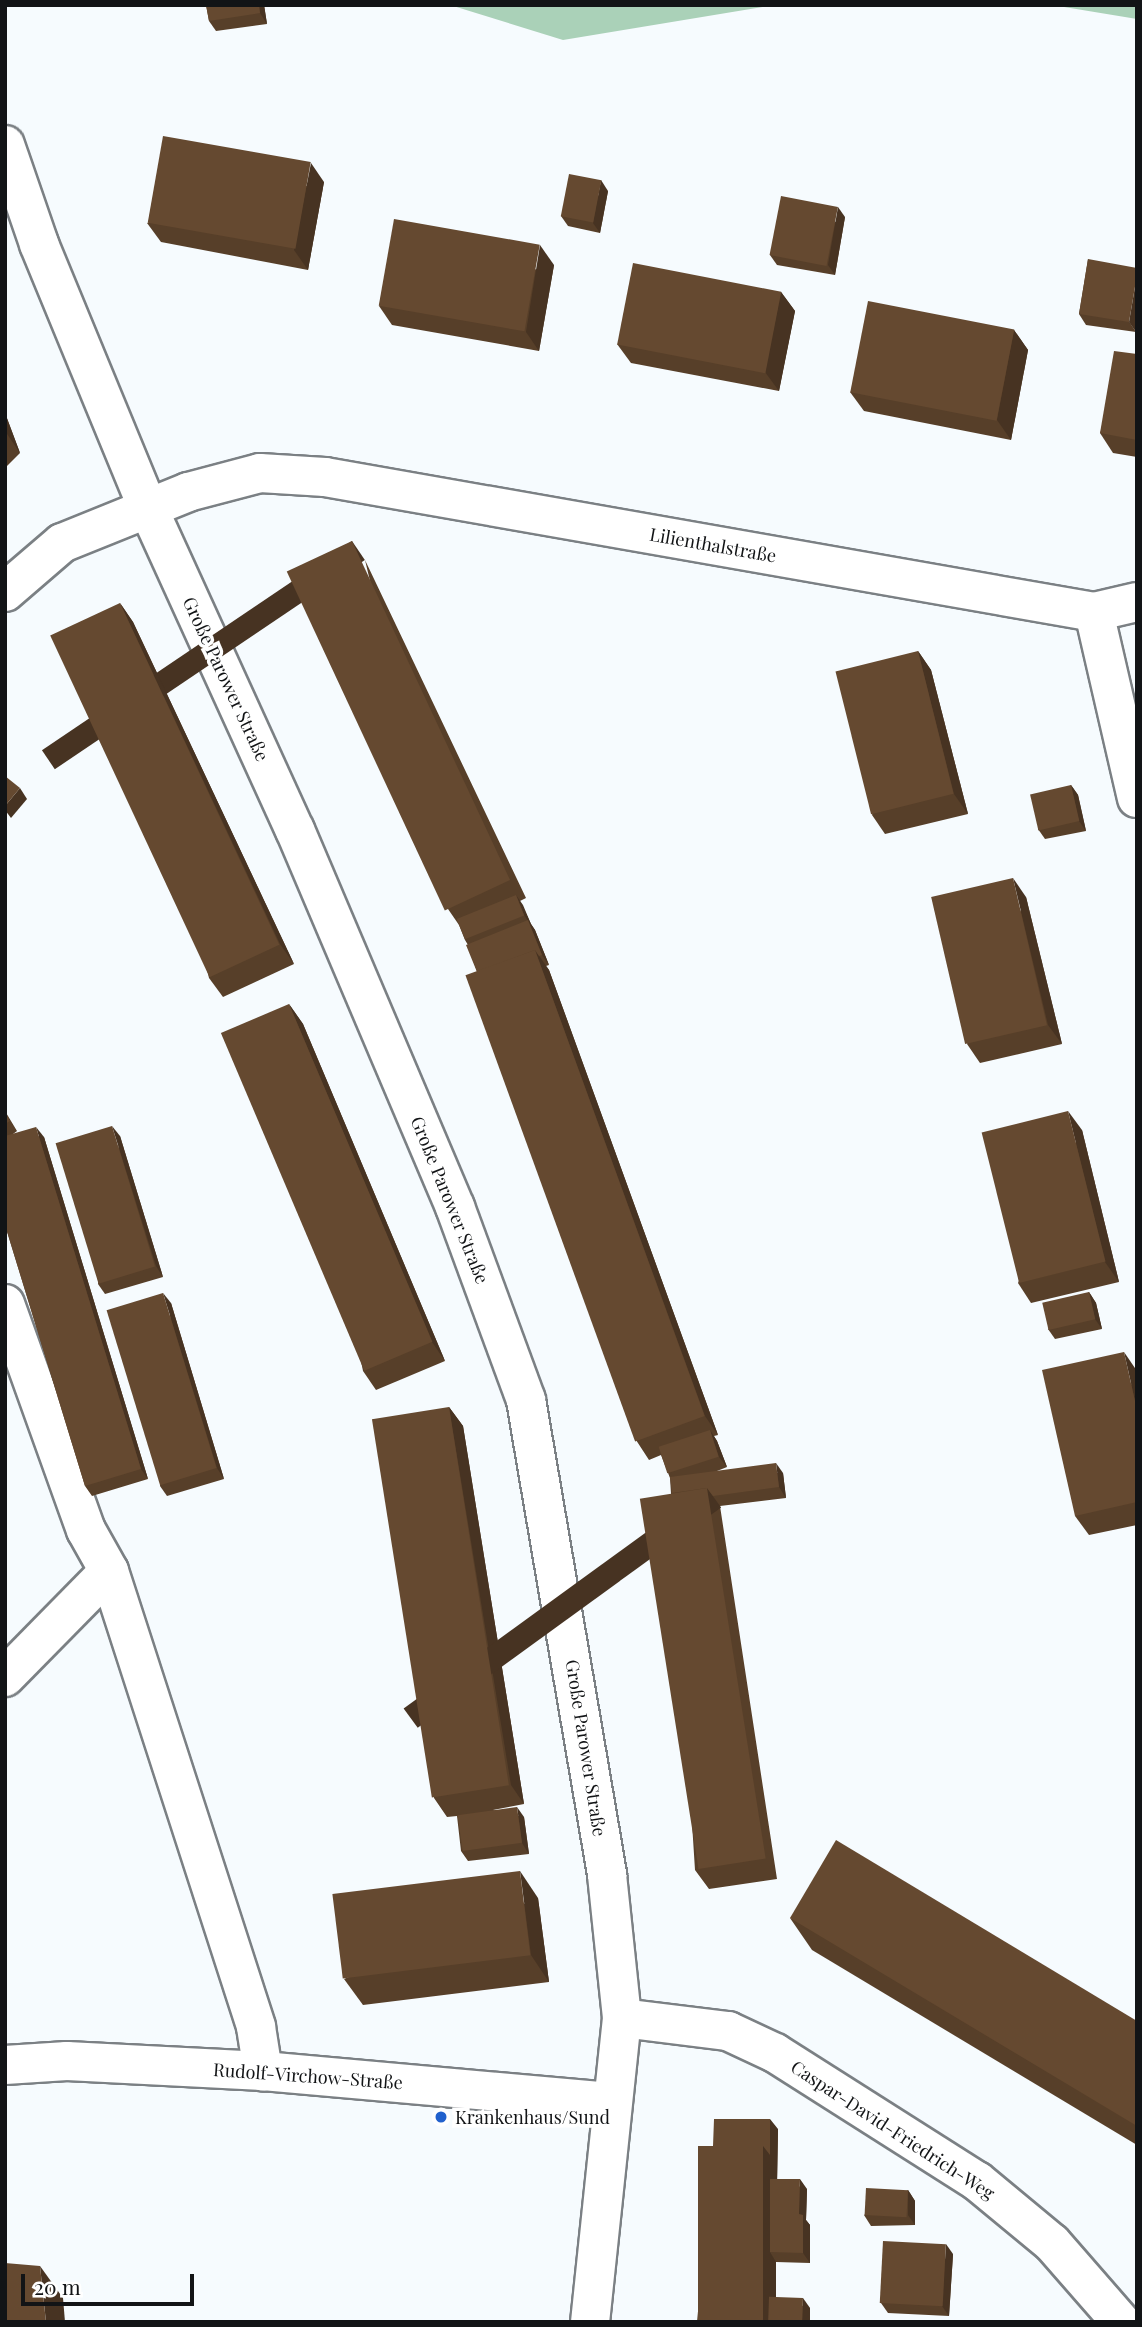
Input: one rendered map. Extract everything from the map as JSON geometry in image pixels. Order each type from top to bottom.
[{"type":"street","name":"Große Parower Straße","points":[[5,145],[39,244],[148,508],[295,830],[455,1207],[526,1400],[607,1875],[622,2018],[611,2102],[590,2322]]},
{"type":"street","name":"Lilienthalstraße","points":[[5,592],[62,543],[148,508],[260,473],[325,477],[1094,612]]},
{"type":"street","points":[[1137,602],[1094,612],[1137,798]]},
{"type":"street","points":[[5,1304],[86,1530],[109,1571],[256,2027],[263,2071]]},
{"type":"street","points":[[5,1677],[109,1571]]},
{"type":"street","name":"Caspar-David-Friedrich-Weg","points":[[622,2018],[728,2031],[775,2053],[977,2181],[1052,2244],[1121,2322]]},
{"type":"street","name":"Rudolf-Virchow-Straße","points":[[5,2065],[67,2061],[263,2071],[611,2102]]},
{"type":"green space","points":[[450,5],[775,5],[563,40]]},
{"type":"green space","points":[[1052,5],[1137,5],[1137,19]]},
{"type":"building","points":[[206,5],[259,5],[260,13],[209,21]]},
{"type":"building","points":[[163,136],[311,162],[295,249],[148,223]]},
{"type":"building","points":[[569,174],[601,180],[593,223],[561,216]]},
{"type":"building","points":[[781,196],[838,207],[826,266],[770,255]]},
{"type":"building","points":[[394,219],[540,245],[524,331],[379,306]]},
{"type":"building","points":[[1088,259],[1137,268],[1129,322],[1079,314]]},
{"type":"building","points":[[633,263],[781,292],[765,373],[617,344]]},
{"type":"building","points":[[868,301],[1014,329],[997,421],[850,392]]},
{"type":"building","points":[[1114,351],[1137,354],[1137,440],[1100,433]]},
{"type":"building","points":[[352,541],[510,880],[445,910],[287,571]]},
{"type":"building","points":[[120,603],[279,945],[210,977],[50,636]]},
{"type":"building","points":[[918,651],[954,794],[871,814],[836,672]]},
{"type":"building","points":[[5,776],[20,788],[5,806]]},
{"type":"building","points":[[1071,785],[1079,821],[1038,830],[1030,794]]},
{"type":"building","points":[[1013,878],[1047,1025],[965,1044],[931,897]]},
{"type":"building","points":[[516,895],[524,915],[465,939],[457,919]]},
{"type":"building","points":[[528,920],[542,955],[539,956],[535,950],[477,972],[466,945]]},
{"type":"building","points":[[535,950],[705,1416],[635,1441],[465,975]]},
{"type":"building","points":[[289,1004],[432,1342],[364,1371],[221,1033]]},
{"type":"building","points":[[1068,1111],[1105,1261],[1019,1283],[982,1133]]},
{"type":"building","points":[[112,1126],[155,1267],[99,1284],[56,1143]]},
{"type":"building","points":[[36,1127],[141,1469],[85,1486],[5,1225],[5,1136]]},
{"type":"building","points":[[1089,1292],[1095,1319],[1049,1330],[1042,1303]]},
{"type":"building","points":[[163,1293],[217,1468],[160,1485],[107,1310]]},
{"type":"building","points":[[1124,1352],[1137,1410],[1137,1502],[1075,1516],[1042,1370]]},
{"type":"building","points":[[449,1407],[509,1785],[432,1797],[372,1419]]},
{"type":"building","points":[[710,1430],[719,1457],[667,1473],[659,1447]]},
{"type":"building","points":[[776,1463],[779,1487],[713,1496],[707,1488],[672,1493],[670,1477]]},
{"type":"building","points":[[707,1488],[766,1858],[699,1869],[640,1499]]},
{"type":"building","points":[[517,1807],[522,1843],[463,1851],[458,1815]]},
{"type":"building","points":[[836,1840],[1137,2021],[1137,2126],[790,1918]]},
{"type":"building","points":[[520,1871],[530,1955],[343,1978],[332,1894]]},
{"type":"building","points":[[714,2119],[770,2119],[770,2155],[763,2146],[713,2146]]},
{"type":"building","points":[[698,2146],[763,2146],[763,2322],[698,2322]]},
{"type":"building","points":[[770,2179],[800,2179],[799,2214],[803,2215],[803,2253],[770,2252]]},
{"type":"building","points":[[866,2188],[908,2190],[907,2217],[865,2215]]},
{"type":"building","points":[[883,2241],[946,2244],[943,2306],[880,2303]]},
{"type":"building","points":[[5,2263],[40,2266],[46,2322],[5,2322]]},
{"type":"building","points":[[769,2297],[803,2298],[802,2322],[768,2321]]},
{"type":"place","name":"Krankenhaus/Sund","points":[[441,2117]]}]
